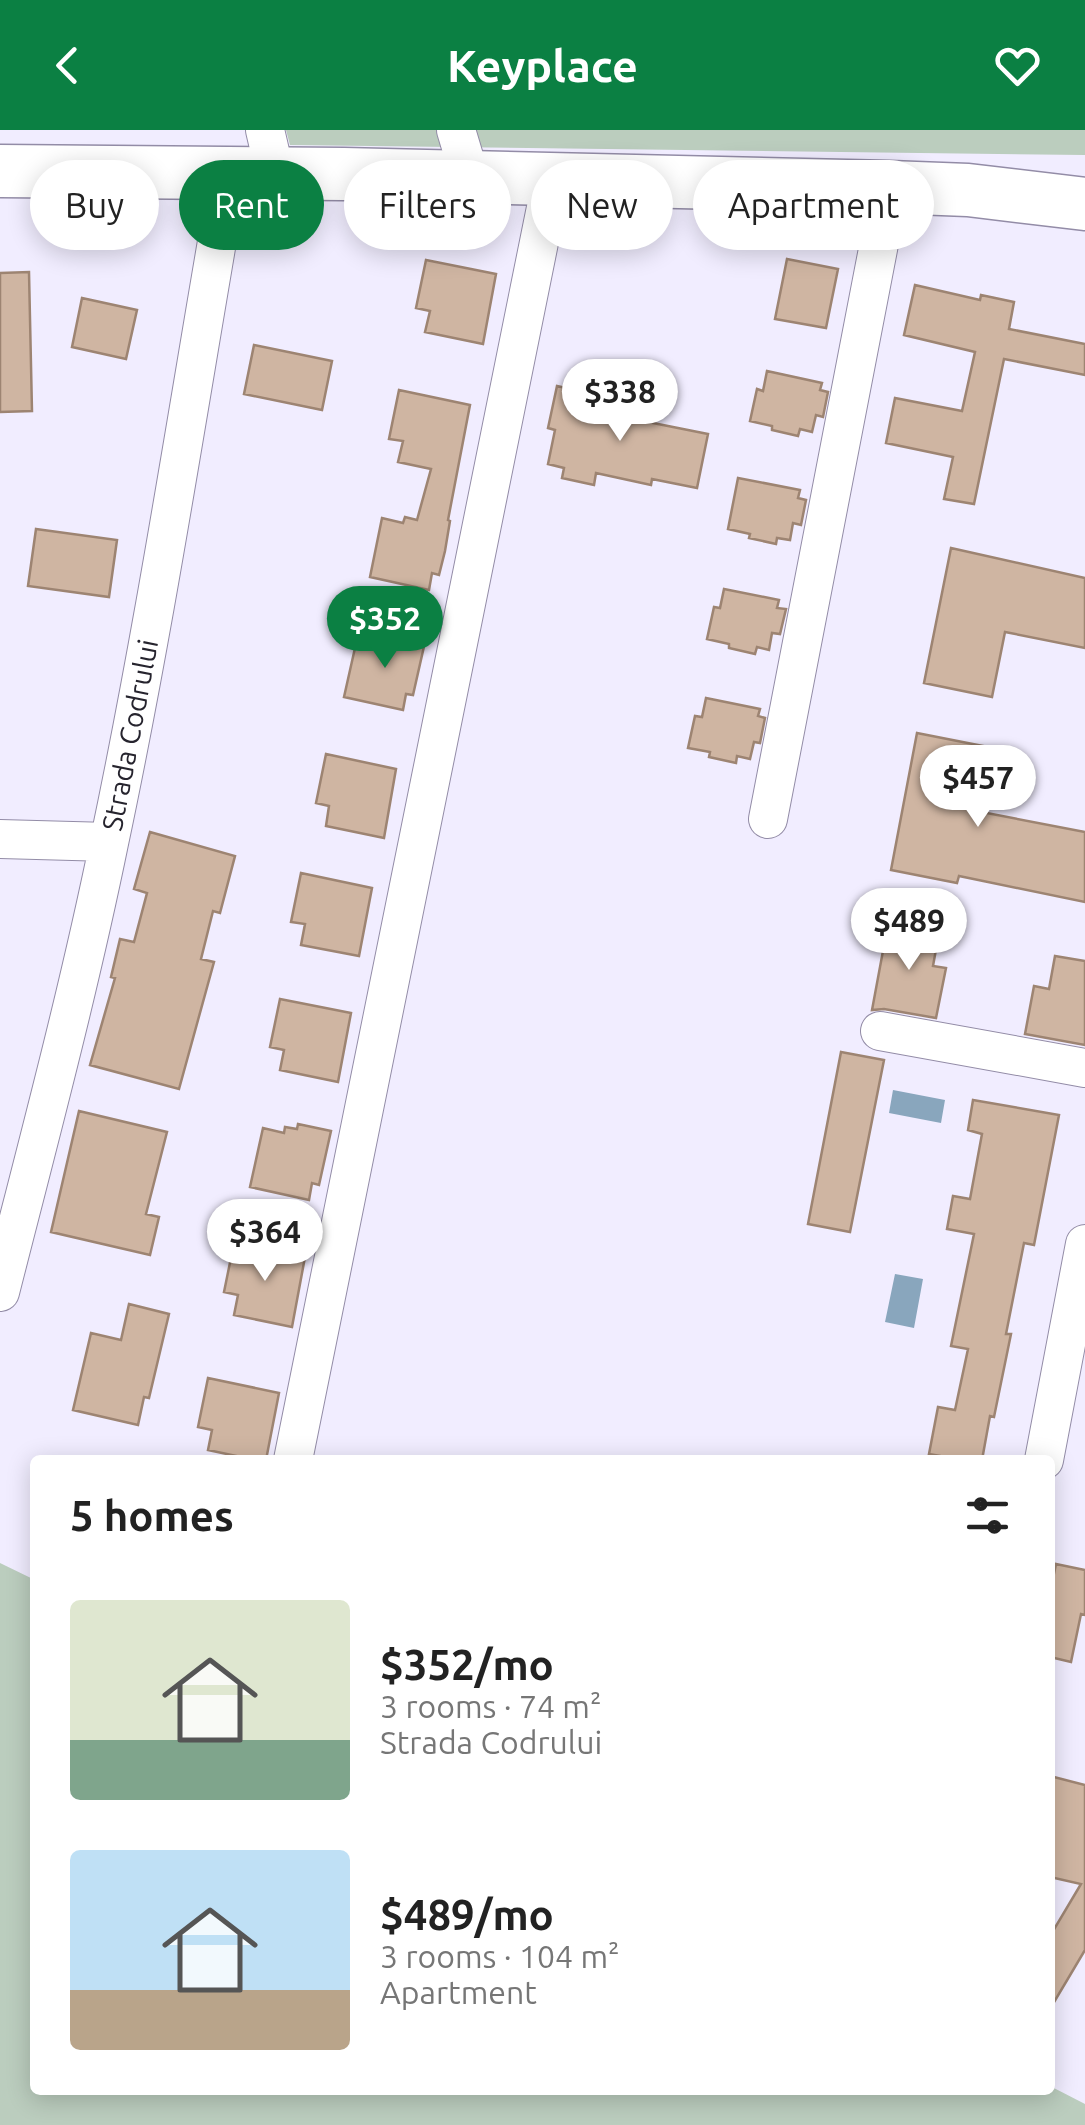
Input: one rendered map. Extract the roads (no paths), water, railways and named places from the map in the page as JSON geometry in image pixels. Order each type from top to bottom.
[{"type":"main road","points":[[0,172],[257,158],[463,153],[531,172]]},
{"type":"main road","points":[[934,189],[1085,204]]},
{"type":"street","name":"Strada Codrului","points":[[0,1292],[82,966],[257,158]]},
{"type":"street","points":[[294,1455],[537,250]]},
{"type":"street","points":[[768,819],[878,250]]},
{"type":"street","points":[[0,839],[110,842]]},
{"type":"street","points":[[880,1031],[1085,1068]]},
{"type":"street","points":[[1045,1455],[1085,1244]]},
{"type":"water","points":[[893,1090],[945,1100],[941,1123],[889,1113]]},
{"type":"water","points":[[895,1274],[923,1279],[914,1328],[885,1322]]}]
